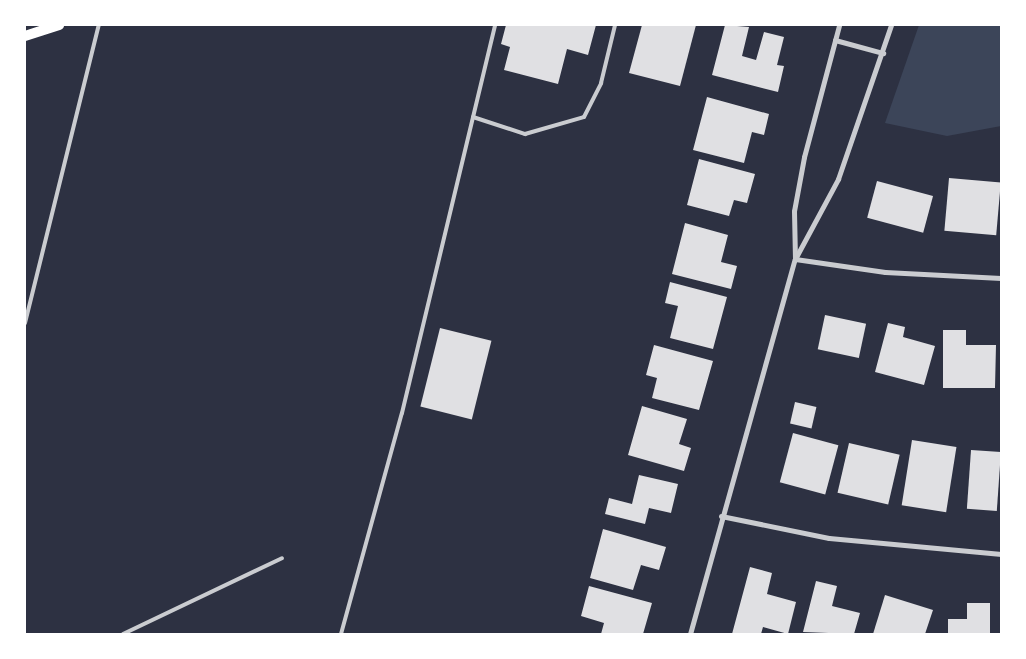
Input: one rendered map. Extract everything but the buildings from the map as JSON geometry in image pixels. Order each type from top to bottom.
[{"type":"main road","points":[[25,36],[58,25]]},
{"type":"street","points":[[795,259],[794,211],[804,157],[839,25]]},
{"type":"street","points":[[690,634],[721,516],[795,259],[838,179],[883,53],[891,25]]},
{"type":"street","points":[[835,40],[883,53]]},
{"type":"street","points":[[795,259],[885,272],[1001,278]]},
{"type":"street","points":[[721,516],[829,538],[1001,554]]},
{"type":"lane","points":[[25,323],[99,25]]},
{"type":"lane","points":[[341,634],[402,413],[495,25]]},
{"type":"lane","points":[[473,117],[525,134],[584,117],[602,83],[615,25]]},
{"type":"lane","points":[[123,634],[282,558]]},
{"type":"shaded area","points":[[919,25],[1001,25],[1001,126],[947,136],[885,123]]}]
